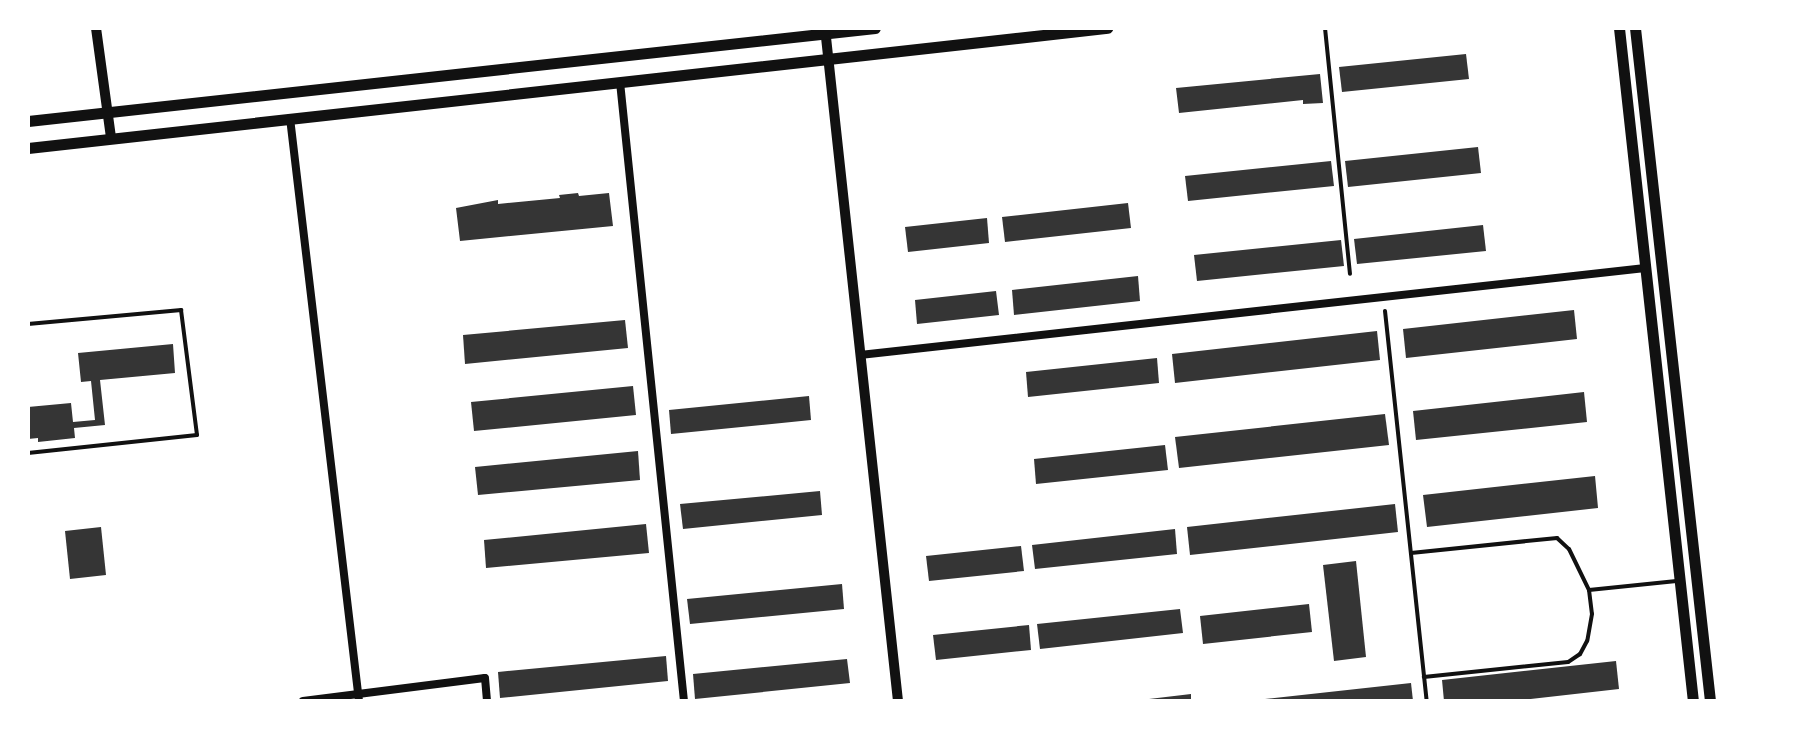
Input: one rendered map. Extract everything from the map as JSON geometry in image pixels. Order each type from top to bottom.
[{"type":"main road","points":[[28,121],[825,31],[875,28]]},
{"type":"main road","points":[[28,148],[1107,28]]},
{"type":"main road","points":[[1619,28],[1693,701]]},
{"type":"main road","points":[[1635,28],[1710,701]]},
{"type":"street","points":[[96,28],[111,138]]},
{"type":"street","points":[[825,31],[898,701]]},
{"type":"street","points":[[620,82],[684,701]]},
{"type":"street","points":[[290,118],[359,698]]},
{"type":"street","points":[[860,355],[1645,268]]},
{"type":"street","points":[[303,701],[359,698],[485,678],[487,701]]},
{"type":"lane","points":[[1325,28],[1350,274]]},
{"type":"lane","points":[[28,324],[181,310],[197,435],[28,453]]},
{"type":"lane","points":[[1385,311],[1427,701]]},
{"type":"lane","points":[[1411,553],[1557,538],[1569,549],[1589,590],[1591,628],[1580,654],[1568,662],[1424,677]]},
{"type":"lane","points":[[1589,590],[1680,581]]},
{"type":"building","points":[[1466,54],[1469,79],[1342,92],[1339,67]]},
{"type":"building","points":[[1320,74],[1323,103],[1303,104],[1303,100],[1179,113],[1176,88]]},
{"type":"building","points":[[1478,147],[1481,173],[1348,187],[1345,161]]},
{"type":"building","points":[[1331,161],[1334,186],[1188,201],[1185,176]]},
{"type":"building","points":[[578,193],[579,196],[609,193],[613,226],[460,241],[456,208],[498,200],[498,204],[560,198],[559,195]]},
{"type":"building","points":[[1128,203],[1131,228],[1005,242],[1002,217]]},
{"type":"building","points":[[987,218],[989,243],[908,252],[905,227]]},
{"type":"building","points":[[1483,225],[1486,251],[1357,264],[1354,239]]},
{"type":"building","points":[[1341,240],[1344,266],[1197,281],[1194,255]]},
{"type":"building","points":[[1138,276],[1140,301],[1014,315],[1012,290]]},
{"type":"building","points":[[996,291],[999,315],[917,324],[915,300]]},
{"type":"building","points":[[1574,310],[1577,339],[1406,358],[1403,329]]},
{"type":"building","points":[[625,320],[628,348],[465,364],[463,335]]},
{"type":"building","points":[[1377,331],[1380,360],[1175,383],[1172,354]]},
{"type":"building","points":[[173,344],[175,373],[100,380],[105,425],[74,428],[75,438],[38,442],[38,438],[28,439],[28,407],[71,403],[73,422],[95,420],[91,381],[81,382],[78,353]]},
{"type":"building","points":[[1157,358],[1159,383],[1028,397],[1026,372]]},
{"type":"building","points":[[633,386],[636,415],[474,431],[471,402]]},
{"type":"building","points":[[1584,392],[1587,422],[1416,440],[1413,411]]},
{"type":"building","points":[[809,396],[811,420],[671,434],[669,410]]},
{"type":"building","points":[[1385,414],[1389,445],[1179,468],[1175,437]]},
{"type":"building","points":[[1165,445],[1168,470],[1036,484],[1034,459]]},
{"type":"building","points":[[638,451],[640,480],[478,495],[475,467]]},
{"type":"building","points":[[1595,476],[1598,508],[1427,527],[1423,495]]},
{"type":"building","points":[[820,491],[822,515],[683,529],[680,504]]},
{"type":"building","points":[[1395,504],[1398,532],[1190,555],[1187,527]]},
{"type":"building","points":[[646,524],[649,553],[486,568],[484,540]]},
{"type":"building","points":[[101,527],[106,575],[70,579],[65,531]]},
{"type":"building","points":[[1175,529],[1177,554],[1035,569],[1032,545]]},
{"type":"building","points":[[1021,546],[1024,571],[929,581],[926,556]]},
{"type":"building","points":[[1356,561],[1366,657],[1334,661],[1323,565]]},
{"type":"building","points":[[842,584],[844,609],[690,624],[687,599]]},
{"type":"building","points":[[1309,604],[1312,632],[1203,644],[1200,616]]},
{"type":"building","points":[[1180,609],[1183,633],[1040,649],[1037,624]]},
{"type":"building","points":[[1029,625],[1031,650],[936,660],[933,635]]},
{"type":"building","points":[[666,656],[668,681],[500,698],[498,672]]},
{"type":"building","points":[[847,659],[850,683],[695,699],[693,674]]},
{"type":"building","points":[[1616,661],[1619,689],[1512,701],[1444,701],[1442,680]]},
{"type":"building","points":[[1411,683],[1413,701],[1265,701],[1265,699]]},
{"type":"building","points":[[1191,694],[1191,701],[1149,701],[1149,699]]}]
